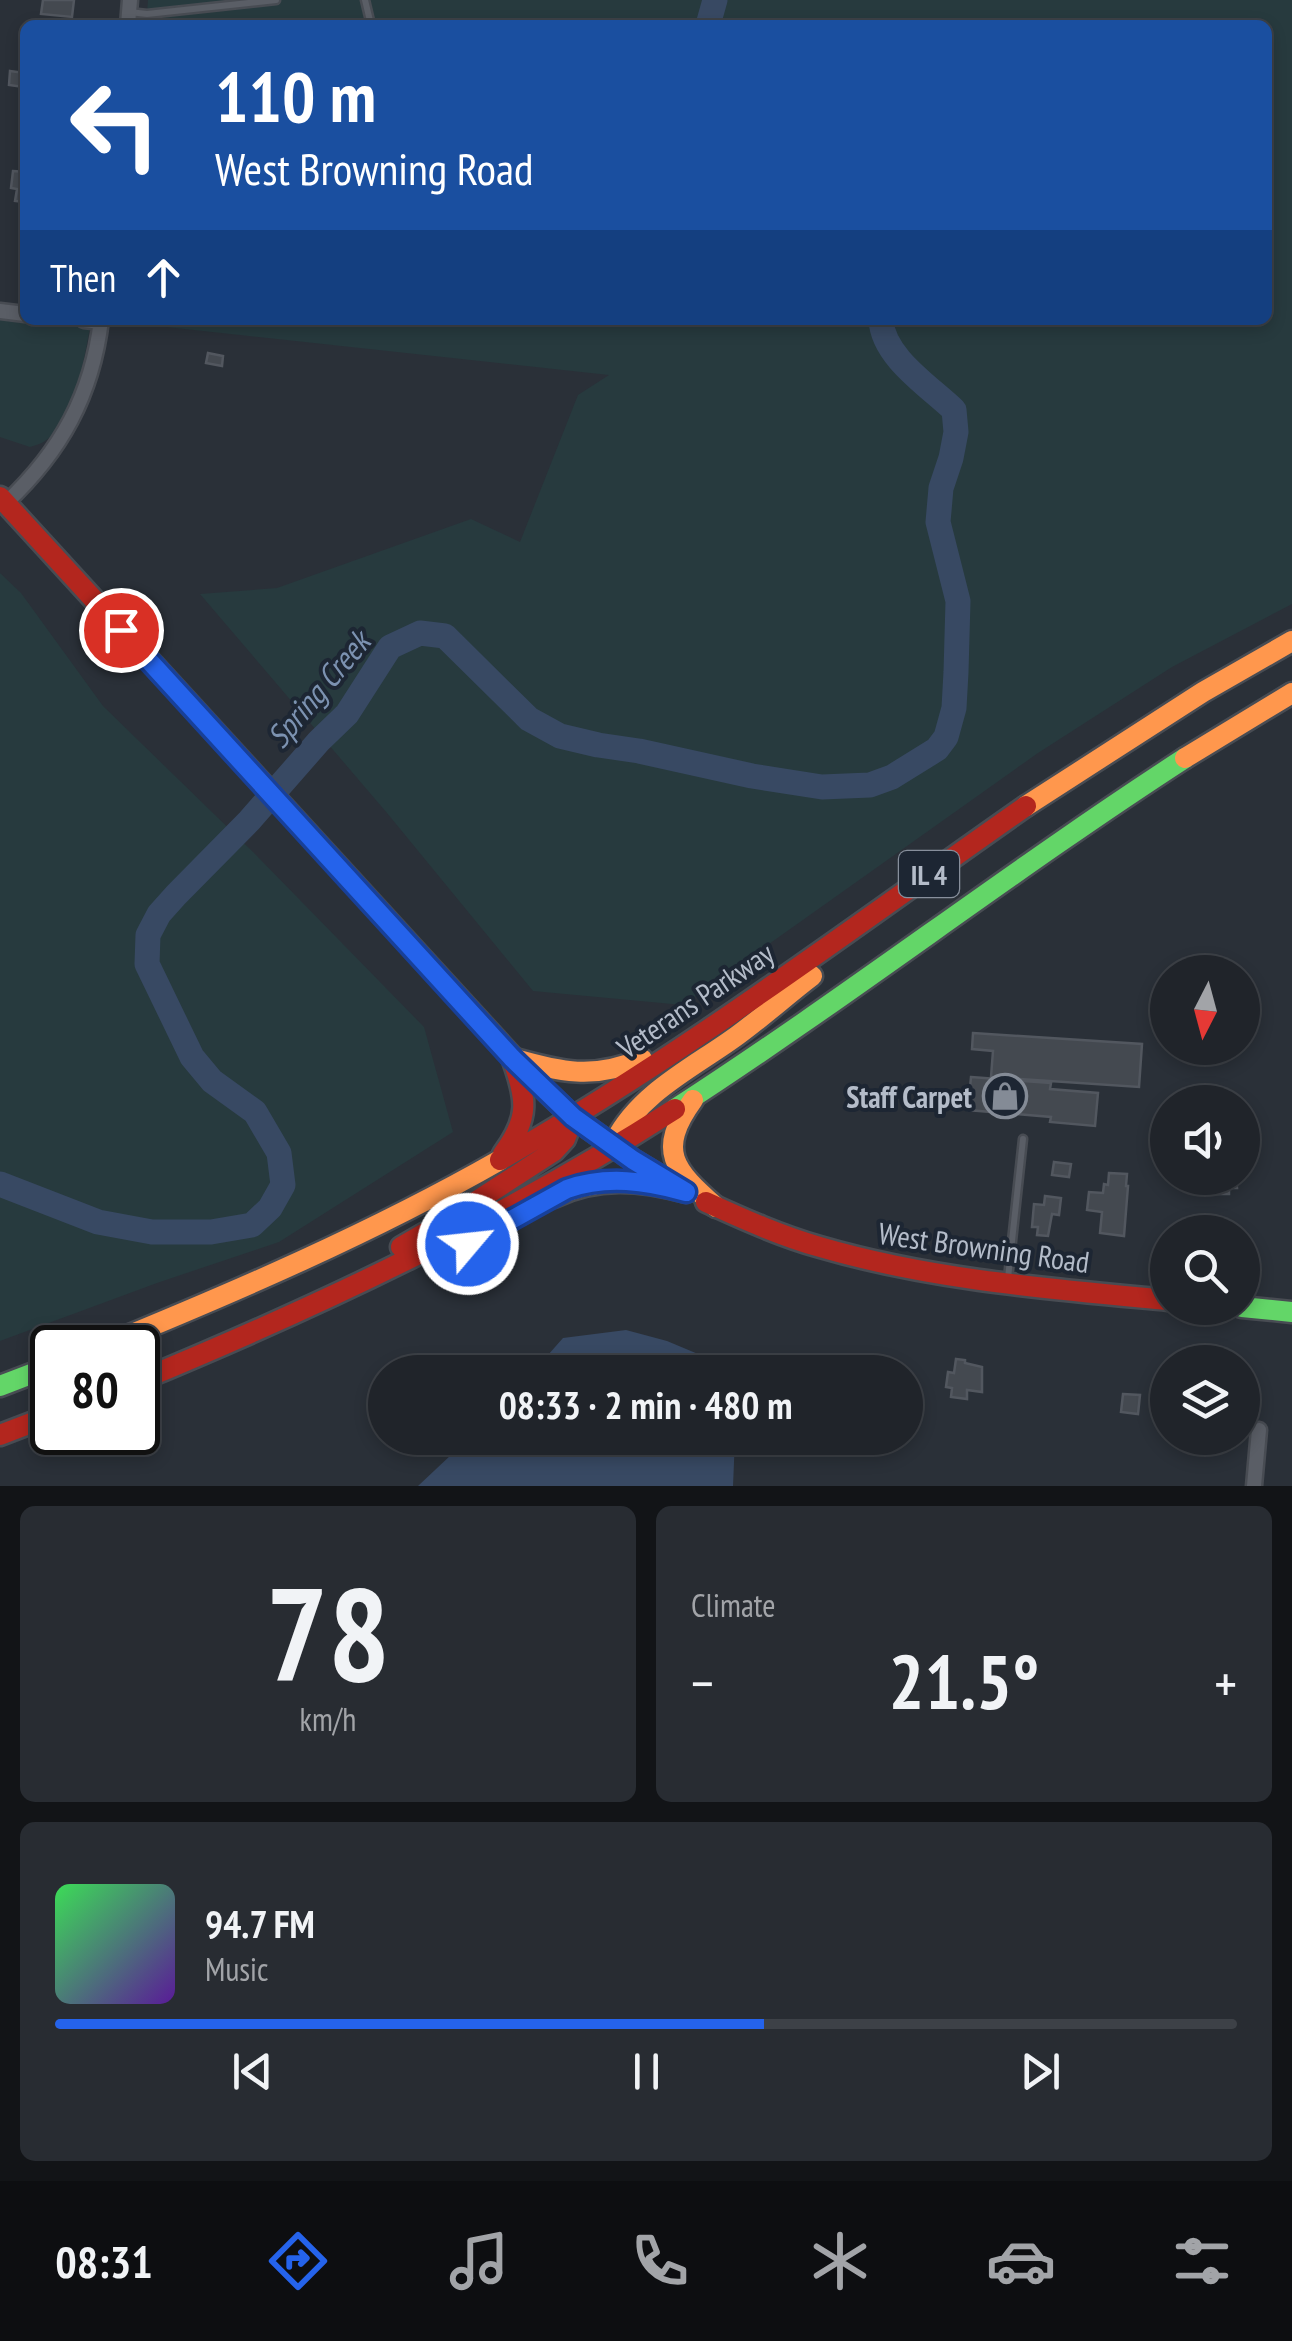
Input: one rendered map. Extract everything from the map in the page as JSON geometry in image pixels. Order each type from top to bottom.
[{"type":"main road","name":"West Browning Road","points":[[3,500],[512,1058],[573,1117],[614,1146],[716,1207],[790,1238],[867,1262],[927,1274],[1150,1298]]},
{"type":"main road","name":"Veterans Parkway","points":[[154,1325],[315,1255],[442,1192],[573,1117],[761,992],[1047,792],[1183,703],[1292,640]]},
{"type":"main road","name":"IL 4","points":[[160,1372],[310,1309],[414,1258],[614,1146],[701,1091],[1105,810],[1206,743],[1292,694]]},
{"type":"main road","points":[[614,1146],[616,1135],[640,1105],[740,1034],[814,974],[880,909]]},
{"type":"main road","points":[[512,1058],[570,1073],[620,1070],[734,998],[761,992]]},
{"type":"main road","points":[[498,1160],[525,1118],[524,1095],[512,1058]]},
{"type":"main road","points":[[701,1091],[678,1122],[672,1150],[678,1170],[716,1207]]},
{"type":"main road","points":[[227,1346],[521,1174],[565,1139],[573,1117]]},
{"type":"main road","points":[[414,1258],[446,1256],[581,1184],[622,1180],[686,1192]]},
{"type":"main road","points":[[1260,1309],[1292,1312]]},
{"type":"main road","points":[[0,1386],[30,1374]]},
{"type":"main road","points":[[0,1435],[30,1423]]},
{"type":"street","points":[[3,500],[48,459],[79,406],[97,350],[100,325]]},
{"type":"street","points":[[1254,1486],[1257,1455]]},
{"type":"lane","points":[[129,12],[147,14],[276,0]]},
{"type":"lane","points":[[1007,1284],[1023,1139]]},
{"type":"green space","points":[[148,0],[1292,0],[1292,604],[1172,667],[1038,753],[683,1005],[533,991],[200,594],[277,588],[471,519],[520,542],[578,395],[609,375],[148,325],[1272,325],[1272,20],[146,20]]},
{"type":"green space","points":[[0,317],[20,319],[20,325],[90,328],[76,389],[55,432],[30,447],[0,437]]},
{"type":"green space","points":[[0,573],[21,593],[103,706],[424,1027],[453,1132],[279,1242],[43,1325],[30,1325],[30,1330],[0,1341]]},
{"type":"water","points":[[626,1330],[699,1355],[548,1355],[563,1338]]},
{"type":"water","points":[[451,1455],[734,1455],[733,1486],[418,1486]]},
{"type":"building","points":[[43,0],[74,0],[72,17],[41,14]]},
{"type":"building","points":[[10,71],[20,72],[20,86],[9,85]]},
{"type":"building","points":[[13,171],[20,172],[20,202],[15,201],[17,189],[11,188]]},
{"type":"building","points":[[208,353],[223,356],[222,366],[206,363]]},
{"type":"building","points":[[973,1033],[1142,1044],[1139,1087],[991,1077],[993,1051],[972,1049]]},
{"type":"building","points":[[971,1077],[1051,1083],[1050,1089],[1098,1093],[1095,1126],[1050,1122],[1051,1117],[968,1110]]},
{"type":"building","points":[[1054,1162],[1071,1164],[1069,1177],[1052,1175]]},
{"type":"building","points":[[1109,1173],[1127,1174],[1124,1236],[1100,1233],[1102,1212],[1087,1210],[1089,1192],[1103,1193]]},
{"type":"building","points":[[1045,1196],[1061,1198],[1059,1215],[1052,1214],[1048,1236],[1037,1235],[1038,1227],[1032,1227],[1034,1204],[1044,1205]]},
{"type":"building","points":[[956,1359],[982,1367],[982,1392],[967,1390],[967,1399],[951,1397],[952,1388],[946,1387],[948,1372],[954,1373]]},
{"type":"building","points":[[1123,1394],[1140,1395],[1138,1414],[1121,1412]]},
{"type":"waterway","name":"Spring Creek","points":[[709,20],[715,0]]},
{"type":"waterway","name":"Spring Creek","points":[[0,1184],[98,1222],[152,1232],[211,1232],[252,1225],[270,1208],[283,1185],[279,1153],[255,1112],[212,1081],[192,1057],[147,964],[148,935],[159,914],[176,895],[347,714],[390,647],[420,633],[445,636],[529,719],[560,736],[598,745],[822,787],[870,785],[892,777],[937,749],[946,737],[954,708],[956,672],[958,601],[938,522],[941,488],[956,432],[954,410],[898,358],[882,325]]},
{"type":"traffic: fast","points":[[675,1109],[1185,758]]},
{"type":"traffic: fast","points":[[528,1074],[573,1117],[676,1186]]},
{"type":"traffic: fast","points":[[1260,1309],[1292,1312]]},
{"type":"traffic: fast","points":[[0,1386],[30,1374]]},
{"type":"traffic: slow","points":[[1026,806],[1203,692],[1292,641]]},
{"type":"traffic: slow","points":[[1185,758],[1292,693]]},
{"type":"traffic: slow","points":[[615,1141],[654,1094],[812,976]]},
{"type":"traffic: slow","points":[[512,1058],[577,1072],[608,1070],[642,1059]]},
{"type":"traffic: slow","points":[[693,1100],[675,1133],[675,1159],[689,1182],[716,1207]]},
{"type":"traffic: slow","points":[[153,1325],[302,1260],[500,1160]]},
{"type":"traffic: slow","points":[[554,1197],[587,1186],[619,1182],[686,1192]]},
{"type":"traffic: jam","points":[[0,497],[528,1074]]},
{"type":"traffic: jam","points":[[500,1160],[702,1034],[1026,806]]},
{"type":"traffic: jam","points":[[503,1154],[522,1119],[523,1097],[512,1058]]},
{"type":"traffic: jam","points":[[160,1371],[276,1321],[479,1223],[675,1109]]},
{"type":"traffic: jam","points":[[401,1247],[554,1151],[565,1139],[573,1118]]},
{"type":"traffic: jam","points":[[706,1202],[805,1243],[906,1268],[992,1282],[1150,1298]]},
{"type":"traffic: jam","points":[[0,1435],[30,1423]]},
{"type":"place","name":"Staff Carpet","points":[[1005,1096]]},
{"type":"route","points":[[121,630],[512,1058],[573,1117],[686,1192],[622,1180],[581,1184],[468,1244]]}]
